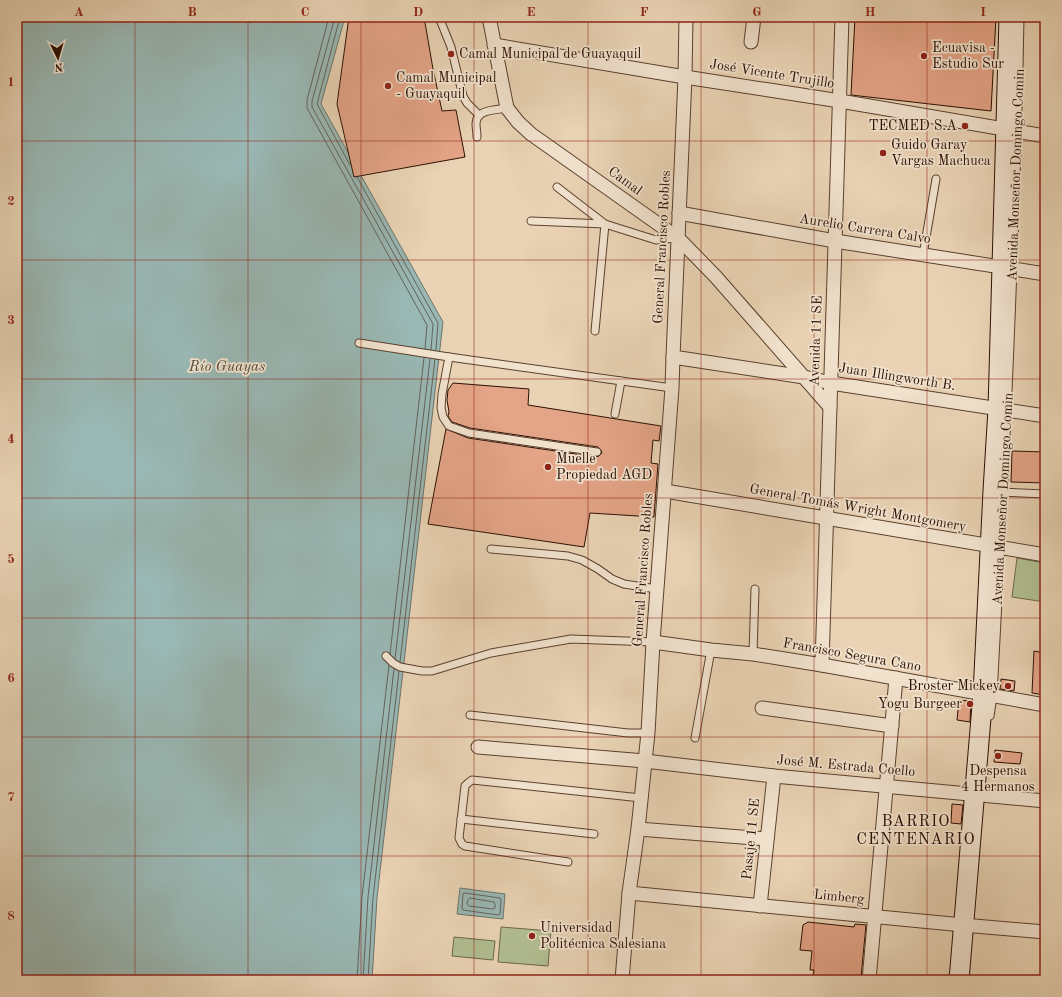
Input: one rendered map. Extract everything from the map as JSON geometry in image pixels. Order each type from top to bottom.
[{"type":"main road","name":"Avenida Monseñor Domingo Comin","points":[[959,980],[970,926],[988,695],[1003,410],[1012,131],[1013,17]]},
{"type":"street","name":"Camal","points":[[489,17],[507,108],[518,122],[531,134],[678,238],[716,277],[830,407]]},
{"type":"street","name":"General Francisco Robles","points":[[622,980],[629,893],[638,829],[648,733],[653,642],[672,388],[672,357],[686,77],[686,17]]},
{"type":"street","points":[[751,42],[754,17]]},
{"type":"street","name":"Avenida 11 SE","points":[[822,665],[842,17]]},
{"type":"street","name":"José Vicente Trujillo","points":[[494,45],[1045,136]]},
{"type":"street","name":"Aurelio Carrera Calvo","points":[[679,213],[835,241],[1045,274]]},
{"type":"street","name":"Juan Illingworth B.","points":[[672,357],[1045,416]]},
{"type":"street","name":"General Tomás Wright Montgomery","points":[[665,491],[1045,555]]},
{"type":"street","name":"Francisco Segura Cano","points":[[653,642],[753,654],[822,665],[1045,705]]},
{"type":"street","points":[[869,980],[896,678]]},
{"type":"street","points":[[762,708],[892,726]]},
{"type":"street","name":"José M. Estrada Coello","points":[[478,747],[645,761],[774,776],[1045,801]]},
{"type":"street","name":"Pasaje 11 SE","points":[[760,906],[774,776]]},
{"type":"street","points":[[638,829],[767,840]]},
{"type":"street","name":"Limberg","points":[[629,893],[1045,932]]},
{"type":"lane","points":[[439,17],[451,47],[463,96],[467,103],[479,115]]},
{"type":"lane","points":[[1028,17],[1045,18]]},
{"type":"lane","points":[[477,137],[476,124],[479,115],[486,111],[507,108]]},
{"type":"lane","points":[[923,255],[936,179]]},
{"type":"lane","points":[[557,187],[605,224]]},
{"type":"lane","points":[[531,221],[605,224],[656,240],[678,238]]},
{"type":"lane","points":[[595,331],[605,224]]},
{"type":"lane","points":[[359,343],[672,388]]},
{"type":"lane","points":[[449,357],[441,408],[443,418],[449,426],[469,433],[597,452]]},
{"type":"lane","points":[[615,414],[621,381]]},
{"type":"lane","points":[[999,492],[1045,494]]},
{"type":"lane","points":[[491,549],[568,556],[582,560],[612,579],[624,584],[657,589]]},
{"type":"lane","points":[[753,654],[755,589]]},
{"type":"lane","points":[[386,656],[393,663],[400,666],[422,671],[432,671],[491,653],[571,639],[653,642]]},
{"type":"lane","points":[[696,738],[711,650]]},
{"type":"lane","name":"Avenida Monseñor Domingo Comin","points":[[988,695],[989,726]]},
{"type":"lane","points":[[470,715],[628,733],[648,733]]},
{"type":"lane","points":[[568,862],[465,846],[462,844],[459,838],[465,786],[472,780],[641,798]]},
{"type":"lane","points":[[461,819],[594,834]]},
{"type":"green space","points":[[1017,558],[1045,563],[1045,602],[1012,597]]},
{"type":"green space","points":[[501,927],[551,931],[548,966],[498,962]]},
{"type":"green space","points":[[454,937],[495,941],[493,960],[452,956]]},
{"type":"water","name":"Río Guayas","points":[[17,17],[345,17],[321,104],[443,322],[377,898],[372,980],[17,980]]},
{"type":"water","points":[[460,888],[505,894],[503,919],[457,914]]},
{"type":"building","name":"Camal Municipal - Guayaquil","points":[[350,17],[424,17],[442,111],[456,110],[465,157],[354,177],[337,104]]},
{"type":"building","name":"Ecuavisa - Estudio Sur","points":[[855,17],[996,17],[991,111],[851,95]]},
{"type":"building","name":"Muelle Propiedad AGD","points":[[453,383],[529,389],[528,405],[661,426],[659,441],[653,440],[651,463],[658,464],[654,517],[590,513],[584,547],[428,524],[446,429],[468,438],[596,457],[602,453],[598,447],[470,428],[452,422],[448,416],[449,412],[447,400],[448,390]]},
{"type":"building","points":[[1012,451],[1045,452],[1045,483],[1011,482]]},
{"type":"building","points":[[1034,651],[1045,653],[1045,695],[1032,693]]},
{"type":"building","name":"Broster Mickey","points":[[1001,679],[1015,681],[1014,691],[1000,689]]},
{"type":"building","points":[[959,700],[971,701],[970,722],[957,720]]},
{"type":"building","points":[[995,750],[1022,753],[1020,764],[994,762]]},
{"type":"building","points":[[952,804],[963,805],[961,824],[951,823]]},
{"type":"building","points":[[808,922],[854,927],[855,924],[866,925],[861,977],[849,976],[848,980],[812,980],[814,970],[810,970],[812,951],[800,950],[803,925]]},
{"type":"place","name":"Camal Municipal de Guayaquil","points":[[451,54]]},
{"type":"place","name":"Ecuavisa - Estudio Sur","points":[[924,56]]},
{"type":"place","name":"Camal Municipal - Guayaquil","points":[[388,86]]},
{"type":"place","name":"TECMED S.A","points":[[965,126]]},
{"type":"place","name":"Guido Garay Vargas Machuca","points":[[883,153]]},
{"type":"place","name":"Muelle Propiedad AGD","points":[[548,467]]},
{"type":"place","name":"Broster Mickey","points":[[1008,686]]},
{"type":"place","name":"Yogu Burgeer","points":[[970,704]]},
{"type":"place","name":"Despensa 4 Hermanos","points":[[998,756]]},
{"type":"place","name":"Universidad Politécnica Salesiana","points":[[532,936]]},
{"type":"district","name":"BARRIO CENTENARIO","points":[[916,831]]}]
